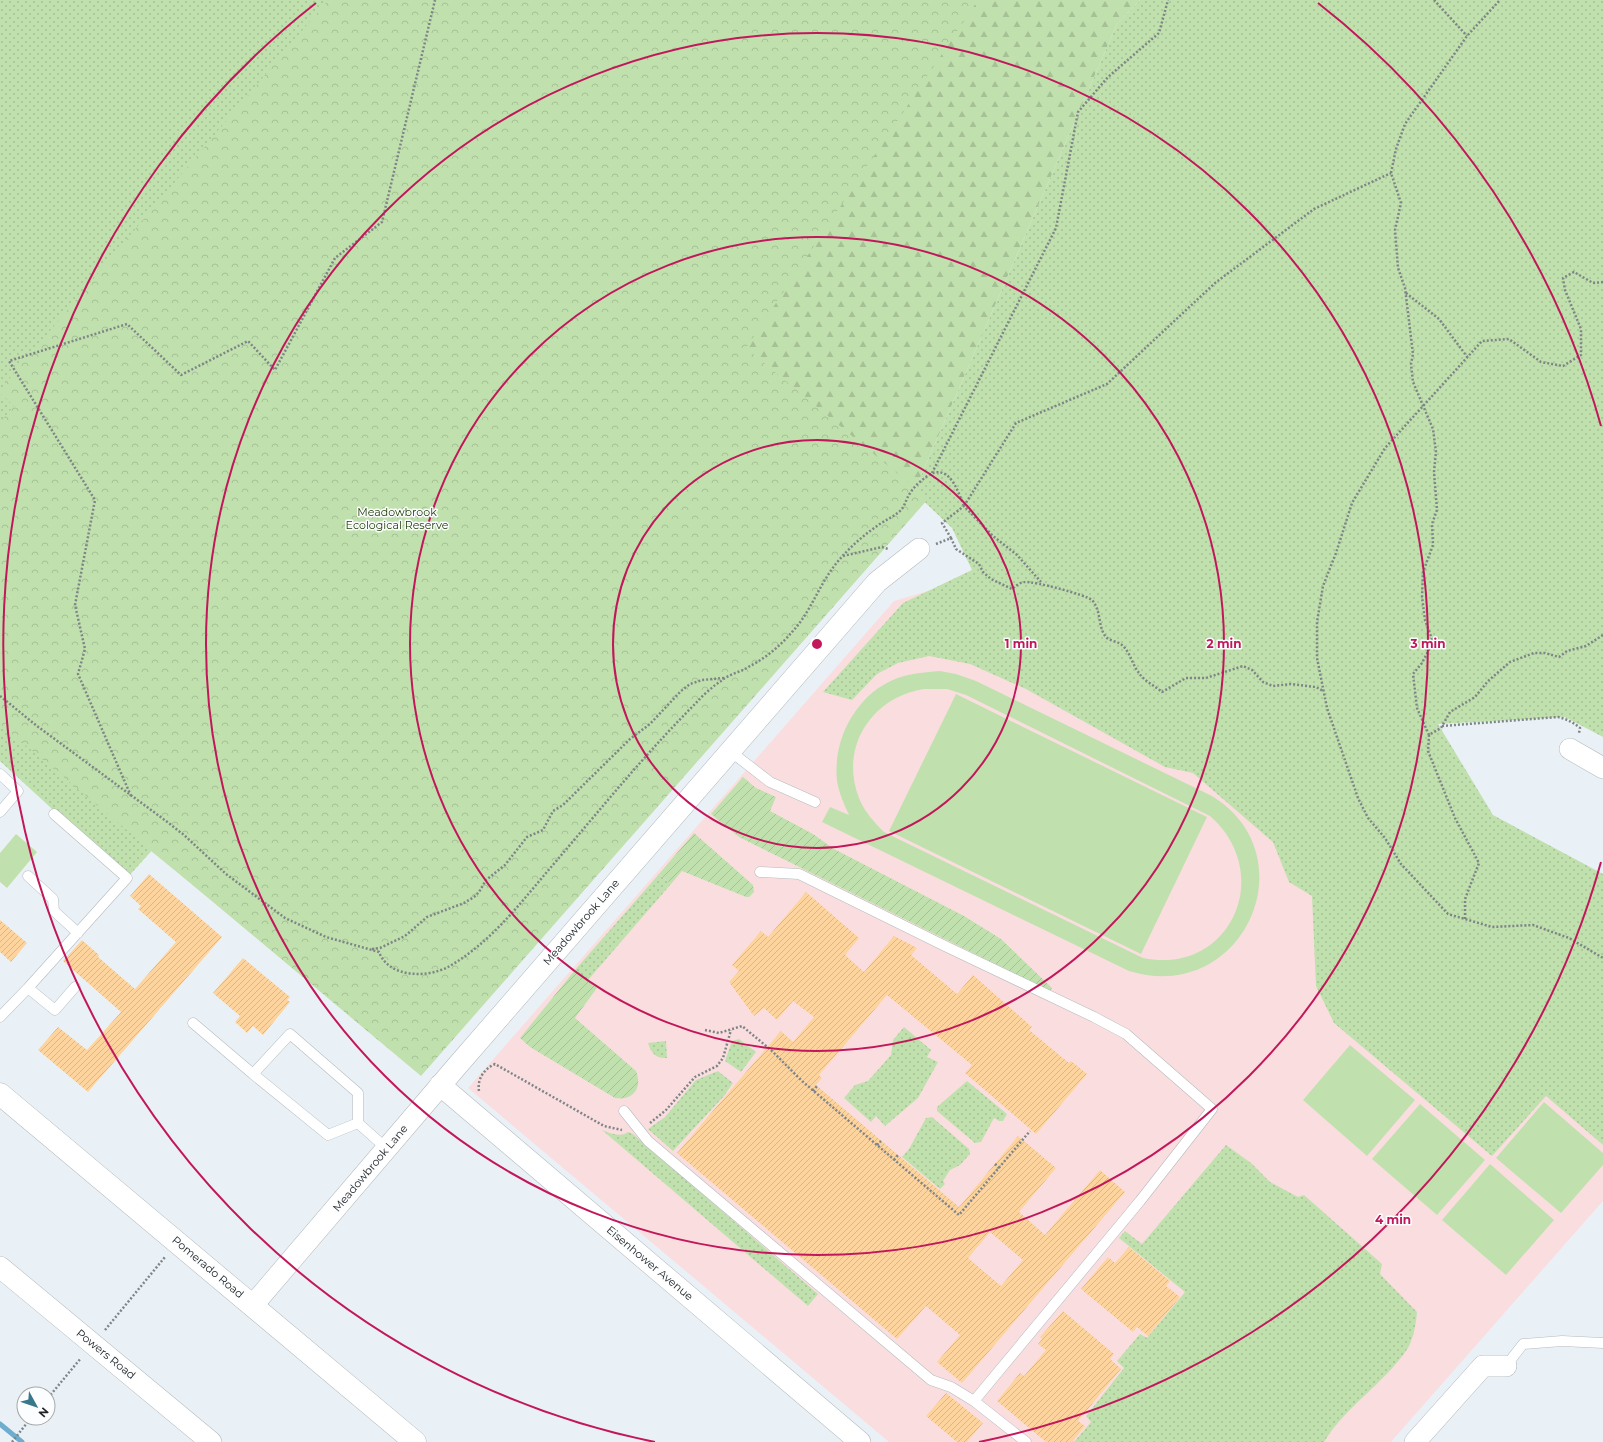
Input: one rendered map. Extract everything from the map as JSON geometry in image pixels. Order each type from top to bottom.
[{"type":"main road","name":"Pomerado Road","points":[[0,1094],[415,1442]]},
{"type":"street","name":"Meadowbrook Lane","points":[[253,1305],[440,1085],[876,582],[918,550]]},
{"type":"street","points":[[1570,749],[1603,768]]},
{"type":"street","name":"Eisenhower Avenue","points":[[440,1085],[860,1442]]},
{"type":"street","name":"Powers Road","points":[[0,1267],[212,1442]]},
{"type":"street","points":[[1415,1442],[1483,1366],[1506,1366]]},
{"type":"lane","points":[[730,751],[770,782],[815,802]]},
{"type":"lane","points":[[0,774],[18,791],[0,812]]},
{"type":"lane","points":[[0,1017],[127,878],[54,814]]},
{"type":"lane","points":[[760,872],[799,874],[1094,1017],[1126,1034],[1212,1109],[1135,1206],[974,1401]]},
{"type":"lane","points":[[28,876],[53,899],[54,911],[78,933]]},
{"type":"lane","points":[[28,988],[55,1010],[74,987]]},
{"type":"lane","points":[[193,1023],[328,1135],[358,1123]]},
{"type":"lane","points":[[253,1074],[290,1034],[358,1093],[358,1123],[386,1148]]},
{"type":"lane","points":[[624,1111],[648,1141],[931,1380],[951,1387],[974,1401],[1026,1442]]},
{"type":"lane","points":[[1506,1366],[1523,1344],[1562,1341],[1603,1343]]},
{"type":"path","points":[[132,797],[78,674],[85,649],[75,605],[94,500],[9,361],[127,324],[182,376],[248,341],[275,370],[335,258],[382,222],[435,0]]},
{"type":"path","points":[[0,696],[184,835],[226,874],[285,918],[326,937],[379,952],[382,958],[392,966],[410,974],[439,971],[450,966],[471,951],[500,926],[522,903],[679,720],[698,701],[726,678],[752,666],[783,642],[795,630],[808,610],[825,576],[842,556],[876,526],[895,515],[907,502],[910,492],[932,473],[1056,228],[1078,112],[1108,76],[1159,33],[1168,0]]},
{"type":"path","points":[[1434,0],[1467,36]]},
{"type":"path","points":[[1465,919],[1464,899],[1479,863],[1455,818],[1428,751],[1429,735],[1417,708],[1413,674],[1422,663],[1433,642],[1425,620],[1422,597],[1423,572],[1433,545],[1432,524],[1437,510],[1434,472],[1436,452],[1433,429],[1413,382],[1411,364],[1413,354],[1406,293],[1398,268],[1395,230],[1401,203],[1392,173],[1396,149],[1405,124],[1467,36],[1500,0]]},
{"type":"path","points":[[1323,691],[1316,687],[1291,684],[1273,686],[1264,682],[1252,670],[1243,666],[1197,680],[1186,678],[1162,692],[1141,676],[1125,648],[1120,643],[1108,639],[1104,634],[1100,618],[1092,600],[1084,595],[1076,595],[1041,583],[1023,582],[1012,589],[1002,584],[987,576],[979,564],[956,549],[952,538],[942,524],[964,506],[1016,423],[1107,384],[1215,282],[1314,209],[1392,173]]},
{"type":"path","points":[[1603,282],[1593,283],[1574,272],[1563,278],[1565,290],[1581,329],[1581,355],[1563,366],[1541,362],[1509,339],[1482,341],[1385,448],[1352,503],[1336,553],[1323,586],[1317,622],[1316,658],[1327,708],[1358,798],[1368,818],[1386,838],[1401,864],[1448,914],[1492,927],[1533,925],[1569,938],[1603,958]]},
{"type":"path","points":[[1406,293],[1439,319],[1468,358]]},
{"type":"path","points":[[932,473],[938,472],[949,477],[956,485],[964,506],[993,536],[1017,555],[1041,583]]},
{"type":"path","points":[[918,550],[952,538]]},
{"type":"path","points":[[842,556],[882,547]]},
{"type":"path","points":[[1429,735],[1442,726],[1450,712],[1475,697],[1488,681],[1510,662],[1534,653],[1545,653],[1559,657],[1567,651],[1586,646],[1603,635]]},
{"type":"path","points":[[372,949],[380,948],[405,936],[426,917],[464,903],[474,896],[479,892],[486,880],[505,865],[527,837],[543,830],[553,811],[563,805],[630,739],[650,724],[681,691],[690,684],[702,680],[726,678]]},
{"type":"path","points":[[1442,726],[1558,717],[1565,719],[1580,728],[1579,733],[1570,749]]},
{"type":"path","points":[[705,1030],[718,1033],[742,1026],[771,1050],[813,1091],[959,1215],[1030,1131]]},
{"type":"path","points":[[479,1091],[479,1082],[483,1074],[489,1067],[495,1064],[604,1126],[616,1130],[638,1129],[656,1120],[696,1077],[717,1066],[723,1058],[731,1030]]},
{"type":"path","points":[[813,1091],[817,1086]]},
{"type":"path","points":[[877,1145],[881,1141]]},
{"type":"path","points":[[894,1160],[898,1155]]},
{"type":"path","points":[[995,1164],[999,1168]]},
{"type":"path","points":[[56,1388],[178,1242]]},
{"type":"path","points":[[12,1442],[25,1426]]},
{"type":"shaded area","points":[[972,570],[1603,1081],[1603,1201],[1391,1442],[889,1442],[468,1088],[894,601],[931,590]]},
{"type":"green space","points":[[0,0],[609,0],[310,676],[127,878],[0,761]]},
{"type":"green space","name":"Meadowbrook Ecological Reserve","points":[[328,0],[978,0],[746,348],[928,499],[421,1076],[0,724],[0,422],[14,406],[0,393],[0,390]]},
{"type":"green space","points":[[609,0],[1140,0],[1117,24],[914,492],[242,925],[151,851],[310,676]]},
{"type":"green space","points":[[1140,0],[1603,0],[1603,737],[1565,717],[1438,724],[1493,815],[1603,874],[1603,1145],[1546,1096],[1492,1156],[1334,1023],[1316,986],[1312,896],[1289,882],[1273,842],[1193,773],[1165,767],[1026,689],[970,664],[929,656],[898,663],[877,674],[852,700],[823,692],[903,603],[972,570],[952,528],[914,492],[1117,24]]},
{"type":"green space","points":[[940,671],[956,674],[976,681],[1212,796],[1241,822],[1256,854],[1259,887],[1250,919],[1231,947],[1204,967],[1169,976],[1129,971],[822,822],[830,807],[849,815],[837,781],[837,764],[839,747],[844,731],[852,716],[862,703],[874,691],[888,682],[908,675]],"holes":[[[924,689],[947,689],[966,695],[1210,816],[1230,839],[1240,865],[1241,891],[1234,916],[1220,936],[1199,952],[1174,959],[1143,958],[884,832],[864,807],[859,798],[854,779],[853,761],[857,743],[864,727],[875,714],[889,702],[905,694]]]},
{"type":"green space","points":[[956,694],[1207,817],[1141,954],[889,831]]},
{"type":"green space","points":[[743,777],[756,788],[776,797],[770,811],[813,834],[834,849],[964,916],[1001,939],[1052,988],[1050,991],[739,837],[711,814]]},
{"type":"green space","points":[[694,833],[753,885],[754,892],[749,897],[682,871],[671,884],[659,874]]},
{"type":"green space","points":[[16,834],[37,852],[7,888],[0,882],[0,853]]},
{"type":"green space","points":[[659,874],[671,884],[588,980],[575,970]]},
{"type":"green space","points":[[575,970],[597,988],[575,1018],[636,1071],[638,1077],[637,1088],[635,1092],[627,1097],[615,1098],[530,1047],[520,1038]]},
{"type":"green space","points":[[904,1027],[931,1050],[927,1057],[938,1062],[918,1098],[885,1126],[876,1116],[871,1122],[844,1098],[855,1085],[868,1081],[891,1055],[893,1040]]},
{"type":"green space","points":[[739,1039],[756,1052],[741,1072],[725,1061],[732,1041]]},
{"type":"green space","points":[[666,1041],[667,1058],[654,1055],[648,1043]]},
{"type":"green space","points":[[1350,1045],[1415,1100],[1367,1156],[1303,1100]]},
{"type":"green space","points":[[718,1071],[733,1083],[724,1096],[673,1151],[648,1129],[665,1117],[696,1080]]},
{"type":"green space","points":[[967,1081],[1007,1114],[1003,1121],[999,1121],[994,1118],[981,1142],[975,1143],[937,1111],[937,1107]]},
{"type":"green space","points":[[1544,1102],[1603,1153],[1603,1165],[1561,1213],[1496,1158]]},
{"type":"green space","points":[[1420,1104],[1485,1160],[1437,1215],[1372,1159]]},
{"type":"green space","points":[[932,1117],[969,1149],[970,1154],[960,1165],[950,1170],[943,1181],[945,1184],[940,1189],[902,1157],[909,1149],[926,1118]]},
{"type":"green space","points":[[602,1130],[622,1135],[628,1132],[633,1134],[818,1294],[808,1306]]},
{"type":"green space","points":[[1226,1145],[1251,1163],[1270,1182],[1298,1197],[1304,1195],[1382,1264],[1380,1274],[1417,1312],[1413,1335],[1408,1348],[1399,1361],[1343,1417],[1324,1442],[1074,1442],[1091,1422],[1086,1416],[1124,1368],[1117,1361],[1140,1334],[1147,1338],[1185,1292],[1119,1238],[1125,1231],[1142,1244]]},
{"type":"green space","points":[[1490,1164],[1554,1220],[1506,1275],[1442,1220]]},
{"type":"building","points":[[149,874],[222,937],[88,1092],[38,1050],[58,1027],[87,1050],[121,1012],[63,961],[82,940],[99,955],[98,957],[135,989],[176,942],[138,909],[141,906],[130,896]]},
{"type":"building","points":[[806,892],[859,938],[845,955],[864,972],[894,936],[917,948],[911,955],[957,994],[973,975],[1032,1027],[1029,1030],[1069,1063],[1071,1061],[1087,1074],[1036,1134],[965,1073],[972,1065],[887,995],[819,1075],[822,1078],[816,1085],[959,1207],[1018,1136],[1056,1168],[1019,1212],[1045,1235],[1100,1170],[1125,1192],[962,1383],[937,1362],[960,1335],[926,1306],[897,1339],[677,1153],[781,1031],[793,1042],[814,1017],[793,1001],[777,1020],[764,1008],[754,1016],[729,982],[739,971],[732,965],[761,931],[768,937]],"holes":[[[990,1232],[1023,1260],[1001,1286],[968,1258]]]},
{"type":"building","points":[[0,920],[27,943],[11,962],[0,952]]},
{"type":"building","points":[[243,958],[290,997],[287,1000],[290,1002],[263,1035],[253,1026],[247,1033],[235,1022],[240,1016],[213,993]]},
{"type":"building","points":[[1129,1247],[1170,1281],[1166,1286],[1180,1297],[1148,1336],[1137,1327],[1133,1332],[1081,1289],[1108,1257],[1115,1263]]},
{"type":"building","points":[[1063,1311],[1114,1354],[1110,1359],[1121,1369],[1078,1421],[1085,1426],[1072,1442],[1046,1442],[997,1401],[1020,1373],[1024,1376],[1046,1350],[1038,1344],[1042,1339],[1040,1337]]},
{"type":"building","points":[[946,1393],[983,1423],[967,1442],[957,1442],[926,1416]]},
{"type":"waterway","points":[[0,1424],[22,1442]]}]
